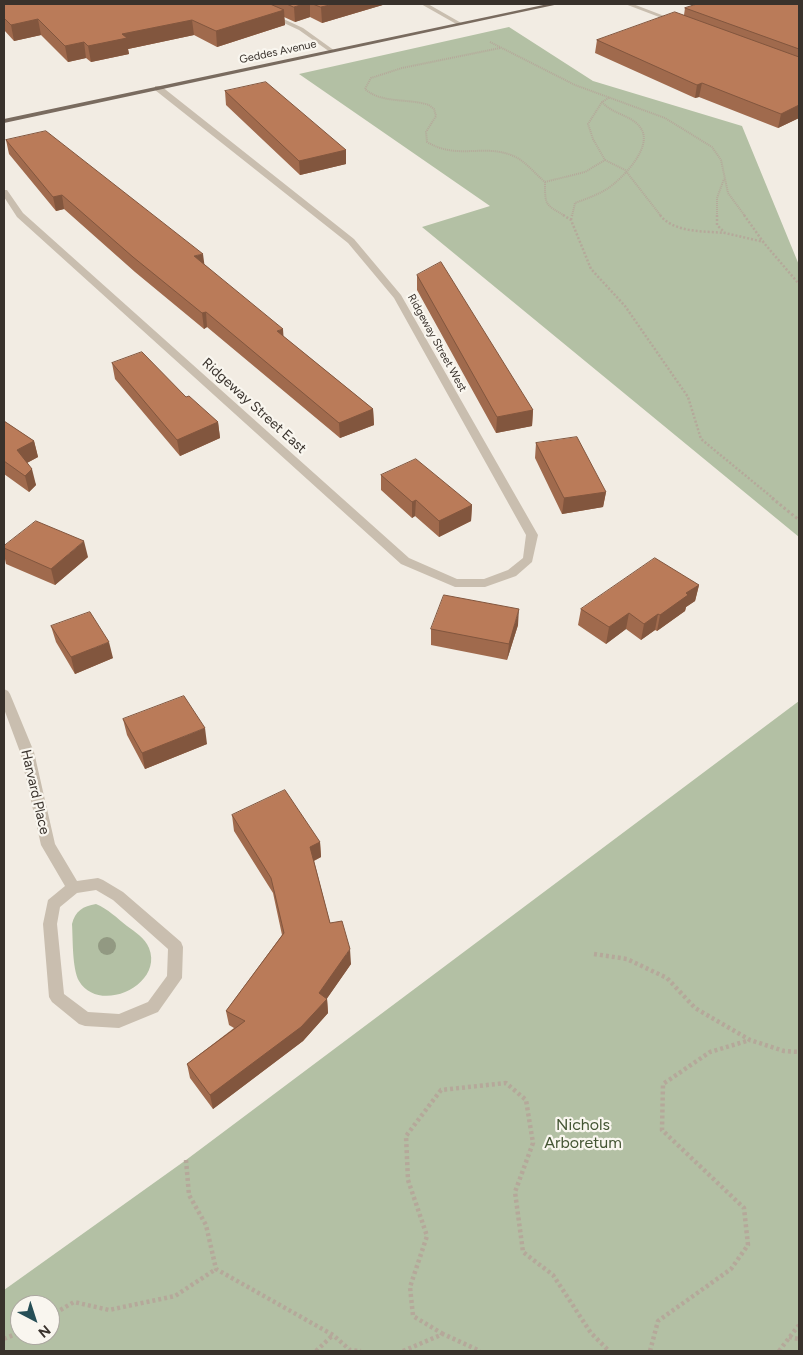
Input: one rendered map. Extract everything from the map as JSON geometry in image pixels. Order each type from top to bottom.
[{"type":"main road","name":"Geddes Avenue","points":[[5,119],[556,4]]},
{"type":"street","points":[[246,4],[301,29],[332,51]]},
{"type":"street","points":[[424,4],[460,24]]},
{"type":"street","points":[[628,4],[682,24]]},
{"type":"street","name":"Ridgeway Street West","points":[[158,88],[351,241],[398,297],[532,535],[528,559],[512,573]]},
{"type":"street","name":"Ridgeway Street East","points":[[4,192],[20,215],[405,561],[454,583],[485,583],[512,573]]},
{"type":"street","name":"Harvard Place","points":[[4,694],[27,752],[48,846],[73,888]]},
{"type":"street","points":[[98,884],[118,896],[176,947],[174,978],[153,1007],[119,1021],[85,1019],[57,997],[50,924],[54,904],[73,888],[98,884]]},
{"type":"path","points":[[477,20],[485,26],[487,31],[483,37],[500,48],[575,85],[665,118],[712,148],[721,160],[728,193],[764,242],[799,284]]},
{"type":"path","points":[[486,39],[481,42],[488,47],[500,48]]},
{"type":"path","points":[[500,48],[402,68],[371,78],[365,89],[368,94],[420,102],[434,109],[436,116],[426,132],[427,142],[436,148],[448,152],[501,152],[512,155],[545,182]]},
{"type":"path","points":[[611,97],[602,102],[588,124],[591,139],[602,152],[605,160],[625,170],[666,221],[688,230],[725,233],[764,242]]},
{"type":"path","points":[[602,102],[606,108],[617,115],[637,124],[643,133],[645,141],[640,153],[607,188],[575,203],[571,220],[591,270],[625,306],[688,397],[701,439],[799,520]]},
{"type":"path","points":[[545,182],[584,172],[601,165],[605,160]]},
{"type":"path","points":[[724,179],[717,198],[717,225],[725,233]]},
{"type":"path","points":[[545,182],[545,200],[547,205],[571,220]]},
{"type":"path","points":[[594,954],[627,959],[667,978],[695,1008],[750,1040],[784,1051],[799,1052]]},
{"type":"path","points":[[650,1351],[658,1321],[731,1269],[748,1246],[744,1208],[662,1130],[664,1084],[710,1052],[750,1040]]},
{"type":"path","points":[[480,1351],[443,1334],[413,1316],[410,1287],[427,1236],[408,1180],[406,1136],[441,1090],[506,1083],[526,1100],[533,1143],[515,1192],[523,1252],[553,1275],[591,1333],[609,1351]]},
{"type":"path","points":[[186,1160],[188,1195],[206,1225],[216,1269],[333,1335],[350,1350],[361,1351]]},
{"type":"path","points":[[60,1310],[74,1302],[109,1310],[175,1296],[216,1269]]},
{"type":"path","points":[[779,1351],[799,1326]]},
{"type":"path","points":[[403,1351],[443,1334]]},
{"type":"path","points":[[316,1351],[333,1335]]},
{"type":"path","points":[[789,1337],[799,1339]]},
{"type":"green space","points":[[509,27],[593,81],[742,126],[799,265],[799,537],[422,227],[490,206],[299,74]]},
{"type":"green space","name":"Nichols Arboretum","points":[[799,701],[799,1351],[4,1351],[4,1290],[186,1160]]},
{"type":"green space","points":[[96,904],[140,936],[149,948],[151,961],[147,974],[139,984],[127,991],[114,995],[100,995],[88,991],[79,981],[75,969],[73,919],[80,910]]},
{"type":"building","points":[[4,4],[270,4],[284,10],[216,31],[192,20],[122,34],[127,38],[88,46],[84,42],[65,46],[38,19],[11,25],[4,18]]},
{"type":"building","points":[[287,4],[304,4],[294,7]]},
{"type":"building","points":[[313,4],[334,4],[321,7]]},
{"type":"building","points":[[697,4],[799,4],[799,49],[685,8]]},
{"type":"building","points":[[675,12],[799,57],[799,105],[781,114],[702,83],[697,85],[597,40]]},
{"type":"building","points":[[266,82],[346,150],[299,161],[225,91]]},
{"type":"building","points":[[46,131],[203,254],[194,256],[283,329],[277,331],[373,409],[339,423],[206,312],[202,313],[133,257],[62,195],[53,197],[6,140]]},
{"type":"building","points":[[441,262],[533,410],[497,417],[417,275]]},
{"type":"building","points":[[142,352],[186,397],[189,396],[218,422],[177,440],[112,363]]},
{"type":"building","points":[[4,421],[34,441],[17,450],[32,469],[25,476],[4,461]]},
{"type":"building","points":[[577,437],[606,492],[564,498],[536,443]]},
{"type":"building","points":[[416,459],[472,505],[439,521],[416,500],[412,502],[381,475]]},
{"type":"building","points":[[36,521],[84,541],[51,569],[4,548],[4,546]]},
{"type":"building","points":[[655,558],[699,585],[686,593],[688,595],[660,615],[658,614],[644,624],[629,613],[609,627],[581,609]]},
{"type":"building","points":[[444,595],[519,609],[509,644],[431,629]]},
{"type":"building","points":[[90,612],[109,642],[71,657],[51,626]]},
{"type":"building","points":[[184,696],[205,728],[142,753],[123,719]]},
{"type":"building","points":[[285,790],[320,842],[310,847],[330,923],[342,921],[350,949],[319,993],[327,999],[301,1027],[210,1095],[187,1064],[245,1021],[226,1011],[284,933],[271,878],[232,815]]}]
